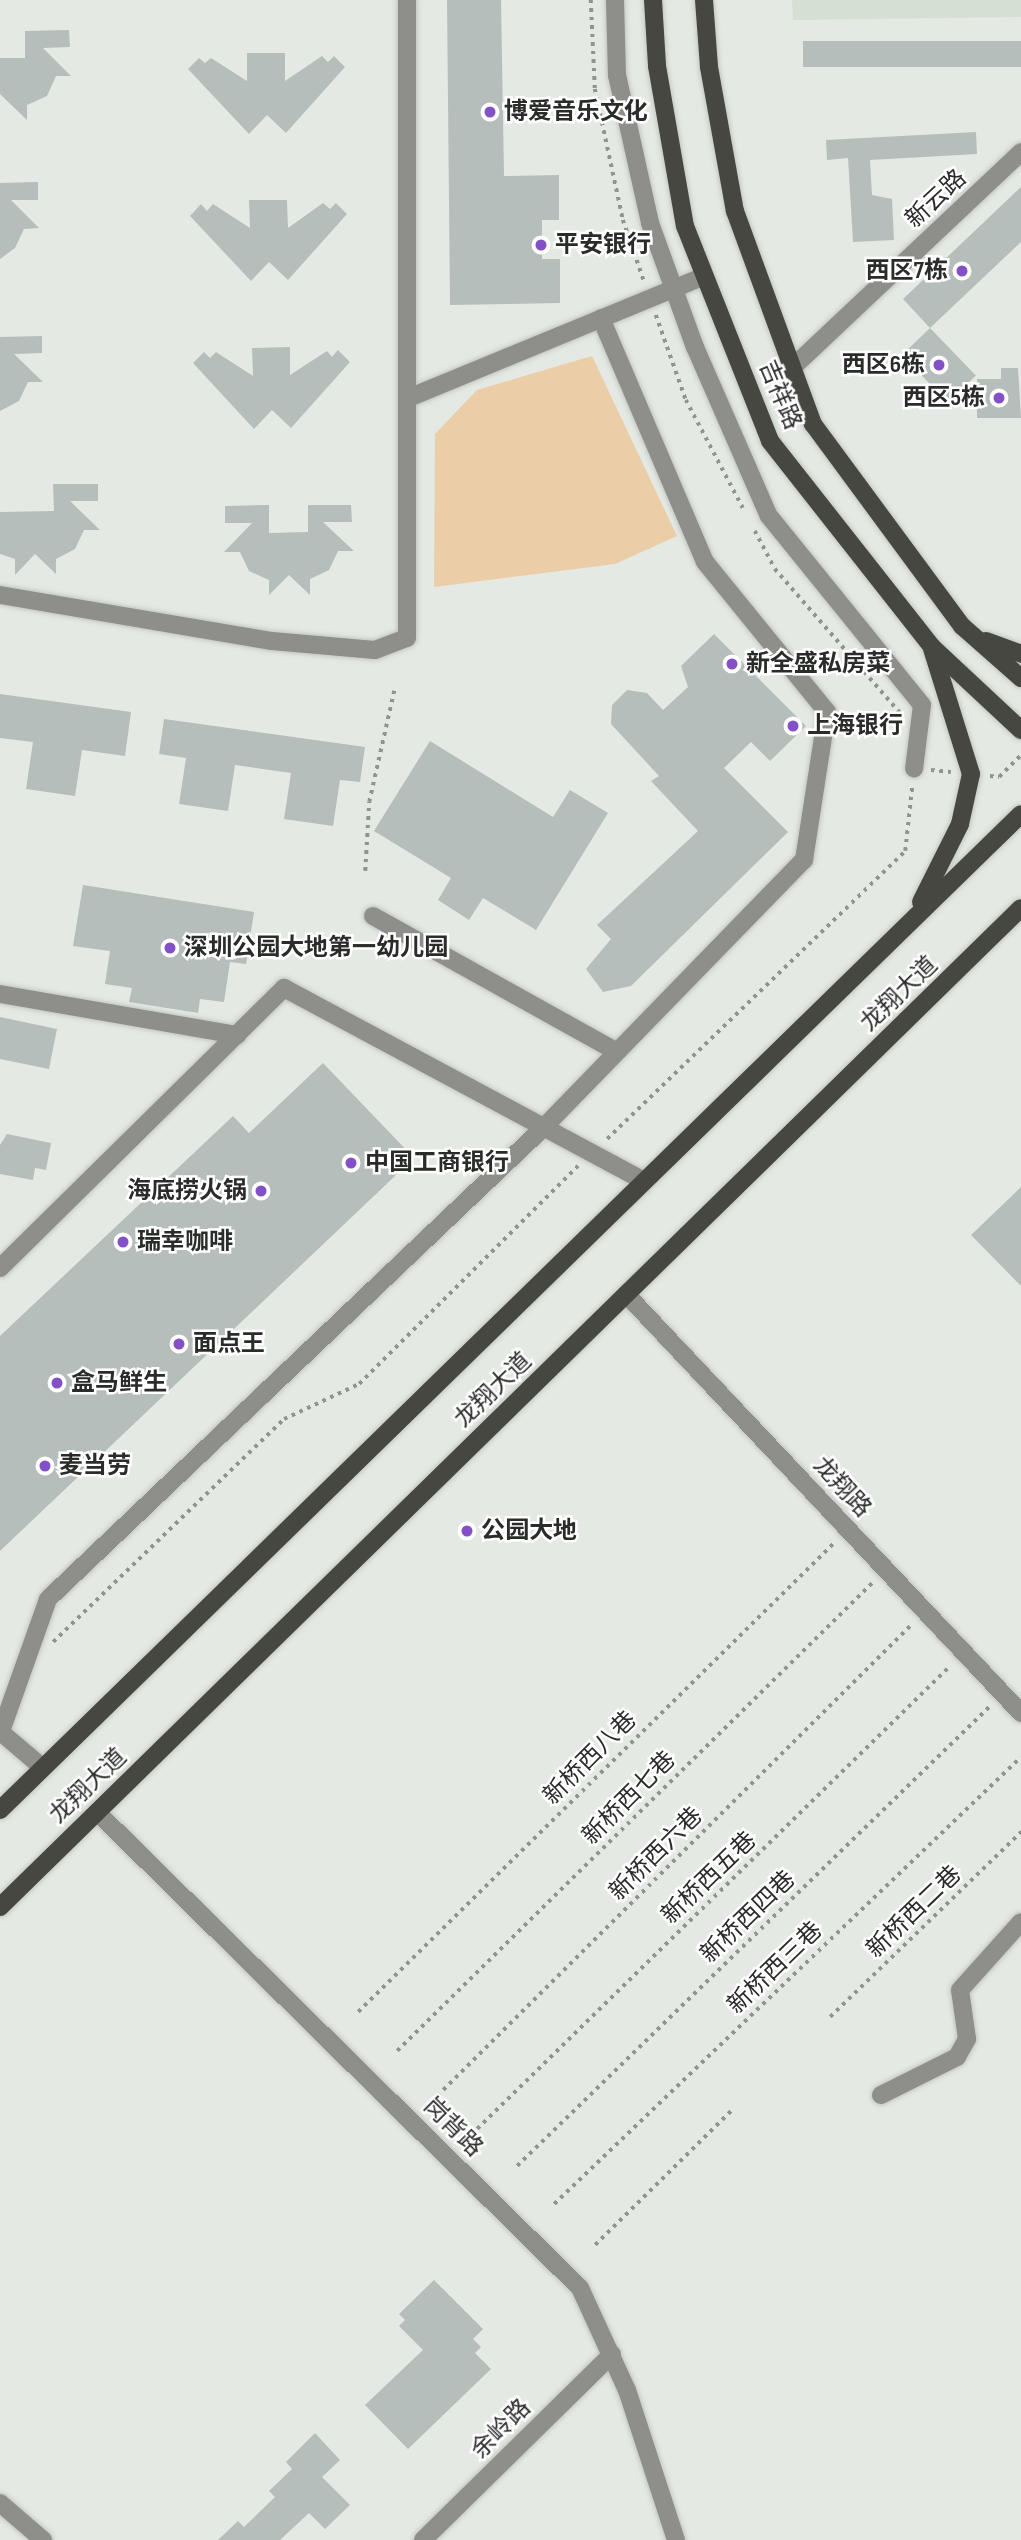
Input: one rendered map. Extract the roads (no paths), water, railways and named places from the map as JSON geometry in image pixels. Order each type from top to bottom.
[{"type":"main road","name":"吉祥路","points":[[653,0],[657,66],[685,226],[770,440],[932,647],[1021,730]]},
{"type":"main road","name":"吉祥路","points":[[704,0],[709,67],[735,211],[813,424],[962,626],[1021,678]]},
{"type":"main road","points":[[962,626],[1021,654]]},
{"type":"main road","points":[[908,923],[951,845],[971,774],[932,647]]},
{"type":"main road","name":"龙翔大道","points":[[0,1810],[1021,814]]},
{"type":"main road","name":"龙翔大道","points":[[0,1907],[1021,908]]},
{"type":"main road","points":[[955,973],[1021,925]]},
{"type":"street","points":[[0,595],[272,641],[375,650],[407,638],[411,397],[407,0]]},
{"type":"street","points":[[615,0],[617,75],[650,223],[673,288],[769,516],[922,705],[914,769]]},
{"type":"street","name":"新云路","points":[[792,368],[1021,152]]},
{"type":"street","points":[[411,397],[704,276]]},
{"type":"street","points":[[43,1768],[2,1734],[48,1599],[544,1127],[614,1051],[804,860],[827,712],[705,562],[601,318]]},
{"type":"street","points":[[373,916],[614,1051]]},
{"type":"street","points":[[0,1268],[284,988],[644,1181]]},
{"type":"street","points":[[0,994],[237,1035]]},
{"type":"street","name":"龙翔路","points":[[626,1294],[1021,1713]]},
{"type":"street","name":"岗背路","points":[[97,1812],[580,2288],[612,2354],[676,2540]]},
{"type":"street","points":[[881,2095],[957,2057],[967,2039],[960,1990],[1021,1922]]},
{"type":"street","name":"余岭路","points":[[424,2540],[612,2354]]},
{"type":"street","points":[[0,2503],[43,2540]]},
{"type":"place","name":"博爱音乐文化","points":[[490,112]]},
{"type":"place","name":"平安银行","points":[[541,245]]},
{"type":"place","name":"西区7栋","points":[[962,271]]},
{"type":"place","name":"西区6栋","points":[[939,365]]},
{"type":"place","name":"西区5栋","points":[[999,398]]},
{"type":"place","name":"新全盛私房菜","points":[[732,664]]},
{"type":"place","name":"上海银行","points":[[793,726]]},
{"type":"place","name":"深圳公园大地第一幼儿园","points":[[170,948]]},
{"type":"place","name":"中国工商银行","points":[[351,1163]]},
{"type":"place","name":"海底捞火锅","points":[[261,1191]]},
{"type":"place","name":"瑞幸咖啡","points":[[123,1242]]},
{"type":"place","name":"面点王","points":[[179,1344]]},
{"type":"place","name":"盒马鲜生","points":[[57,1383]]},
{"type":"place","name":"麦当劳","points":[[45,1466]]},
{"type":"place","name":"公园大地","points":[[467,1531]]}]
